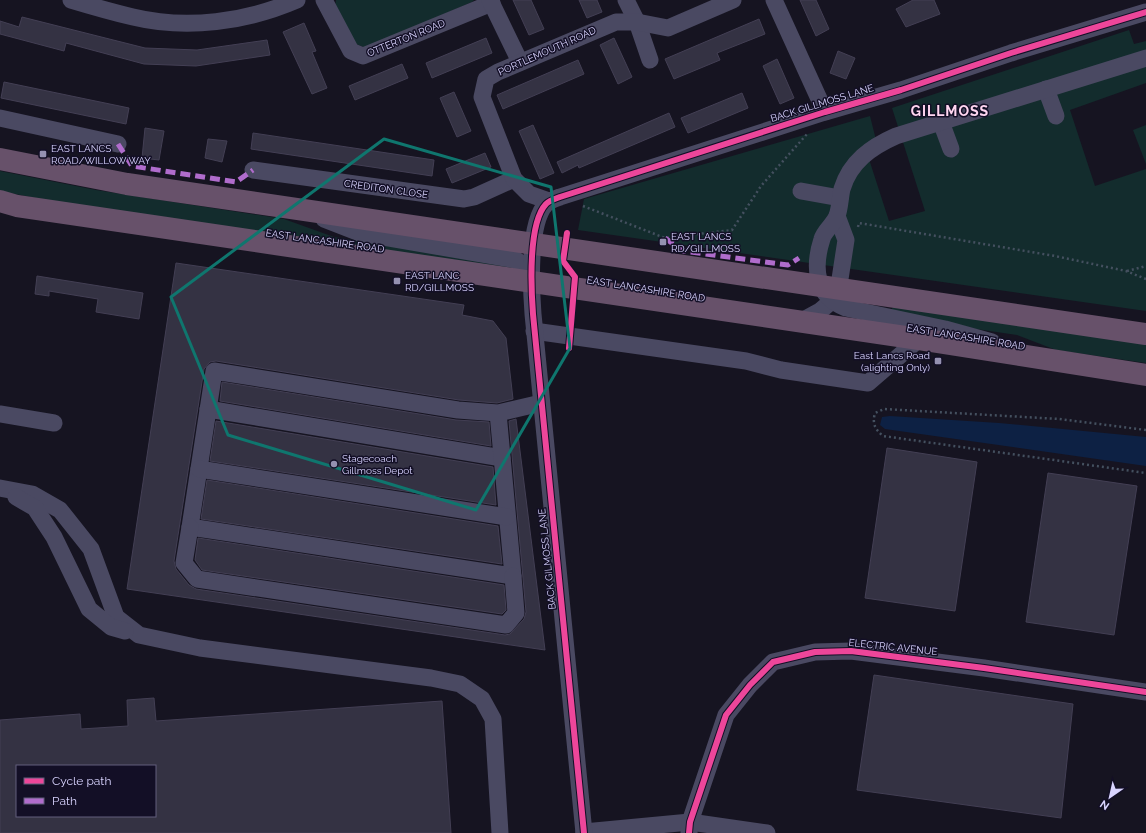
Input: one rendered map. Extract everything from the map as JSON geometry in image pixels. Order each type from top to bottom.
[{"type":"highway","points":[[0,159],[127,184],[534,244],[830,291],[1146,334]]},
{"type":"highway","name":"EAST LANCASHIRE ROAD","points":[[6,205],[532,282],[798,323],[919,339],[1146,375]]},
{"type":"street","points":[[70,0],[134,18],[186,24],[236,20],[286,2]]},
{"type":"street","name":"OTTERTON ROAD","points":[[324,0],[351,51],[363,56],[491,1]]},
{"type":"street","points":[[626,0],[637,22],[650,60]]},
{"type":"street","name":"PORTLEMOUTH ROAD","points":[[555,199],[529,194],[514,179],[482,98],[486,79],[520,62],[616,22],[637,22],[668,28],[733,0]]},
{"type":"street","points":[[774,0],[825,112]]},
{"type":"street","points":[[491,1],[520,62]]},
{"type":"street","name":"BACK GILLMOSS LANE","points":[[555,199],[825,112],[901,90],[1011,53],[1146,12]]},
{"type":"street","points":[[1055,361],[946,329],[891,316],[861,312],[841,306],[817,271],[822,238],[837,216],[840,198],[846,178],[852,167],[871,149],[896,136],[1146,58]]},
{"type":"street","points":[[1046,89],[1056,116]]},
{"type":"street","points":[[0,118],[118,144]]},
{"type":"street","points":[[941,122],[950,149]]},
{"type":"street","name":"CREDITON CLOSE","points":[[253,170],[464,199],[474,197],[514,179]]},
{"type":"street","points":[[801,191],[840,198]]},
{"type":"street","points":[[534,244],[538,220],[542,210],[555,199]]},
{"type":"street","points":[[300,209],[360,233],[516,260],[526,267],[532,282]]},
{"type":"street","points":[[798,323],[812,316],[830,291],[846,240],[837,216]]},
{"type":"street","name":"BACK GILMOSS LANE","points":[[534,244],[532,282],[534,331],[584,832]]},
{"type":"street","points":[[534,331],[746,361],[781,370],[868,383],[919,339]]},
{"type":"street","points":[[498,413],[516,613],[506,625],[197,580],[184,562],[214,371],[458,410],[498,413],[541,403]]},
{"type":"street","points":[[208,409],[502,458]]},
{"type":"street","points":[[0,414],[54,423]]},
{"type":"street","points":[[199,469],[507,517]]},
{"type":"street","points":[[0,488],[32,494],[60,510],[91,549],[116,617],[138,635]]},
{"type":"street","points":[[0,488],[35,508],[54,537],[89,609],[111,627],[138,635],[200,648],[431,678],[460,684],[482,699],[493,719],[500,833]]},
{"type":"street","points":[[190,527],[513,576]]},
{"type":"street","name":"ELECTRIC AVENUE","points":[[689,827],[726,715],[750,685],[773,662],[815,652],[851,651],[984,668],[1146,692]]},
{"type":"street","points":[[584,832],[689,827],[767,833]]},
{"type":"path","points":[[555,199],[665,238],[732,230],[761,186],[825,112]]},
{"type":"path","points":[[858,230],[859,223],[897,229],[1055,256],[1126,271],[1146,279]]},
{"type":"path","points":[[1126,271],[1146,266]]},
{"type":"path","points":[[1146,430],[1059,419],[884,409],[875,413],[873,421],[876,430],[883,436],[1146,473]]},
{"type":"highlighted area","points":[[384,139],[551,187],[570,348],[476,510],[228,435],[171,297]]},
{"type":"green space","points":[[336,0],[474,0],[366,48],[351,42],[335,7]]},
{"type":"green space","points":[[1129,30],[1134,44],[1146,41],[1146,83],[1070,110],[1095,186],[1146,169],[1146,311],[578,230],[584,199],[870,116],[879,152],[868,156],[889,221],[925,211],[892,108]]},
{"type":"green space","points":[[1146,125],[1146,164],[1133,130]]},
{"type":"green space","points":[[0,171],[96,190],[284,219],[334,237],[507,263],[515,270],[56,202],[0,191]]},
{"type":"green space","points":[[893,307],[1146,344],[1146,363],[1056,350],[1017,335],[949,325],[891,310]]},
{"type":"water","points":[[890,416],[999,423],[1146,437],[1146,466],[885,429],[880,425],[882,417]]},
{"type":"building","points":[[513,0],[531,0],[544,29],[529,35]]},
{"type":"building","points":[[579,0],[597,0],[602,12],[587,18]]},
{"type":"building","points":[[800,0],[816,0],[829,29],[816,36]]},
{"type":"building","points":[[913,0],[934,0],[940,14],[906,27],[896,9]]},
{"type":"building","points":[[22,17],[145,48],[197,50],[267,40],[270,55],[196,66],[144,64],[66,43],[64,51],[0,34],[0,21],[19,27]]},
{"type":"building","points":[[759,19],[765,34],[717,53],[720,60],[674,79],[665,59]]},
{"type":"building","points":[[304,23],[316,51],[312,52],[327,88],[312,94],[283,32]]},
{"type":"building","points":[[486,38],[492,53],[432,78],[426,63]]},
{"type":"building","points":[[614,38],[632,77],[618,84],[600,45]]},
{"type":"building","points":[[838,51],[855,58],[846,79],[830,73]]},
{"type":"building","points":[[777,59],[794,98],[780,104],[763,66]]},
{"type":"building","points":[[578,60],[584,74],[503,109],[497,95]]},
{"type":"building","points":[[402,64],[408,78],[355,100],[349,86]]},
{"type":"building","points":[[4,82],[129,108],[126,124],[1,98]]},
{"type":"building","points":[[454,92],[471,131],[457,137],[440,98]]},
{"type":"building","points":[[742,93],[748,108],[688,133],[681,118]]},
{"type":"building","points":[[669,113],[675,127],[579,168],[578,165],[562,173],[557,162]]},
{"type":"building","points":[[533,125],[554,173],[540,179],[519,131]]},
{"type":"building","points":[[145,128],[164,131],[159,160],[142,158]]},
{"type":"building","points":[[253,133],[434,160],[432,176],[251,149]]},
{"type":"building","points":[[208,139],[227,141],[222,162],[205,158]]},
{"type":"building","points":[[485,153],[491,167],[452,183],[446,169]]},
{"type":"building","points":[[176,263],[464,305],[462,315],[493,321],[506,338],[513,399],[497,403],[459,400],[216,361],[210,362],[204,369],[174,561],[176,569],[189,585],[196,589],[505,635],[510,634],[524,619],[526,612],[509,421],[516,419],[545,650],[127,589]]},
{"type":"building","points":[[37,276],[143,293],[139,319],[96,312],[98,299],[49,291],[49,296],[35,294]]},
{"type":"building","points":[[222,382],[456,420],[489,422],[491,446],[220,401]]},
{"type":"building","points":[[216,421],[493,467],[496,505],[210,461]]},
{"type":"building","points":[[887,448],[977,462],[955,611],[865,598]]},
{"type":"building","points":[[1048,473],[1137,486],[1114,635],[1026,622]]},
{"type":"building","points":[[207,480],[498,526],[502,564],[201,519]]},
{"type":"building","points":[[198,538],[504,585],[506,610],[502,614],[202,570],[195,560]]},
{"type":"building","points":[[874,675],[1073,704],[1061,818],[857,790]]},
{"type":"building","points":[[154,698],[156,721],[442,701],[451,833],[0,833],[0,720],[80,714],[81,729],[128,726],[127,700]]},
{"type":"marked path","points":[[118,144],[132,166],[236,182],[253,170]]},
{"type":"marked path","points":[[665,238],[683,251],[788,265],[799,258]]},
{"type":"cycle path","points":[[584,833],[532,303],[531,273],[533,240],[540,213],[546,204],[560,197],[825,112],[901,90],[1011,53],[1146,12]]},
{"type":"cycle path","points":[[567,233],[563,261],[575,277],[569,348]]},
{"type":"cycle path","points":[[689,833],[690,822],[726,715],[750,685],[773,662],[815,652],[851,651],[984,668],[1146,692]]},
{"type":"place","name":"EAST LANCS ROAD/WILLOW WAY","points":[[43,154]]},
{"type":"place","name":"EAST LANCS RD/GILLMOSS","points":[[663,242]]},
{"type":"place","name":"EAST LANC RD/GILLMOSS","points":[[397,281]]},
{"type":"place","name":"East Lancs Road (alighting Only)","points":[[938,361]]},
{"type":"place","name":"Stagecoach Gillmoss Depot","points":[[334,464]]},
{"type":"district","name":"GILLMOSS","points":[[950,111]]}]
